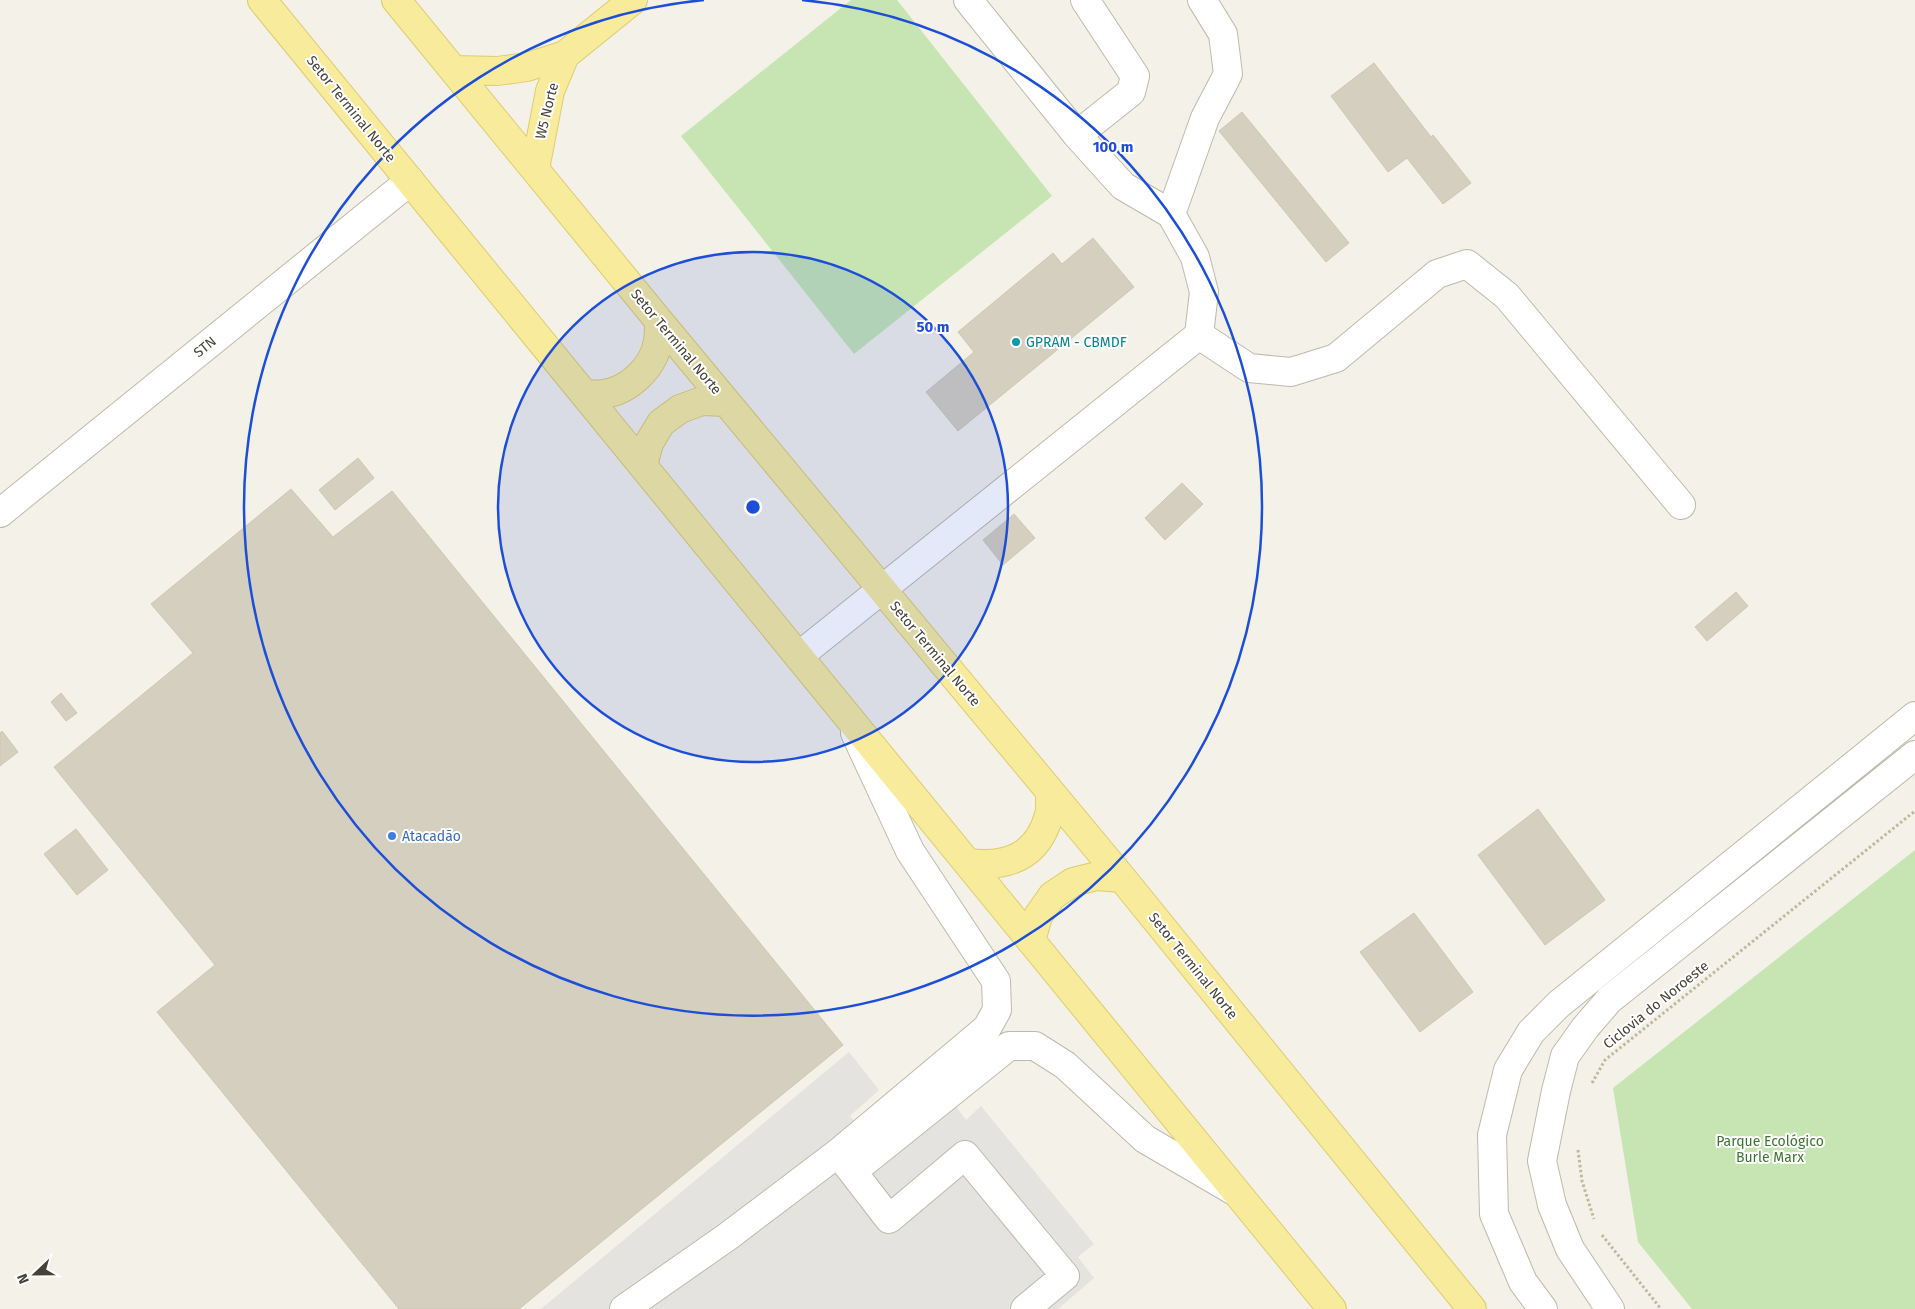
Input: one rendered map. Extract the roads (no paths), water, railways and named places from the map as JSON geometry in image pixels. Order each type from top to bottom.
[{"type":"main road","name":"Setor Terminal Norte","points":[[262,0],[800,655],[968,864],[1332,1309]]},
{"type":"main road","name":"Setor Terminal Norte","points":[[396,0],[659,321],[1122,878],[1472,1309]]},
{"type":"main road","name":"W5 Norte","points":[[454,70],[496,71],[527,67],[565,55],[633,0]]},
{"type":"main road","name":"W5 Norte","points":[[535,169],[550,91],[565,55]]},
{"type":"main road","points":[[584,394],[604,394],[623,388],[639,376],[651,360],[658,342],[659,321]]},
{"type":"main road","points":[[643,466],[649,443],[661,423],[680,409],[702,401],[726,402]]},
{"type":"main road","points":[[968,864],[989,866],[1010,861],[1028,850],[1042,833],[1049,813],[1050,792]]},
{"type":"main road","points":[[1031,941],[1038,916],[1052,896],[1066,886],[1073,882],[1097,876],[1122,878]]},
{"type":"street","points":[[800,655],[1199,335],[1204,292],[1195,257],[1171,214],[1123,186],[1077,136],[968,0]]},
{"type":"street","points":[[1077,136],[1131,92],[1135,76],[1085,0]]},
{"type":"street","points":[[1171,214],[1205,118],[1228,74],[1223,34],[1202,0]]},
{"type":"street","name":"STN","points":[[0,513],[410,181]]},
{"type":"street","points":[[1199,335],[1249,368],[1291,372],[1336,358],[1437,274],[1467,264],[1507,296],[1681,506]]},
{"type":"street","points":[[846,713],[910,851],[996,981],[997,1010],[987,1028],[846,1162]]},
{"type":"street","points":[[1542,1309],[1524,1282],[1494,1214],[1492,1135],[1508,1070],[1531,1032],[1559,1004],[1915,716]]},
{"type":"street","points":[[1610,1309],[1570,1249],[1552,1205],[1542,1161],[1565,1056],[1585,1028],[1609,1000],[1915,756]]},
{"type":"street","points":[[624,1309],[727,1237],[846,1162],[1009,1046],[1034,1046],[1065,1064],[1145,1139],[1238,1193]]},
{"type":"street","points":[[846,1162],[889,1219],[965,1155],[1065,1276],[1025,1309]]},
{"type":"place","name":"GPRAM - CBMDF","points":[[1016,342]]},
{"type":"place","name":"Atacadão","points":[[392,836]]},
{"type":"park label","name":"Parque Ecológico Burle Marx","points":[[1770,1150]]}]
